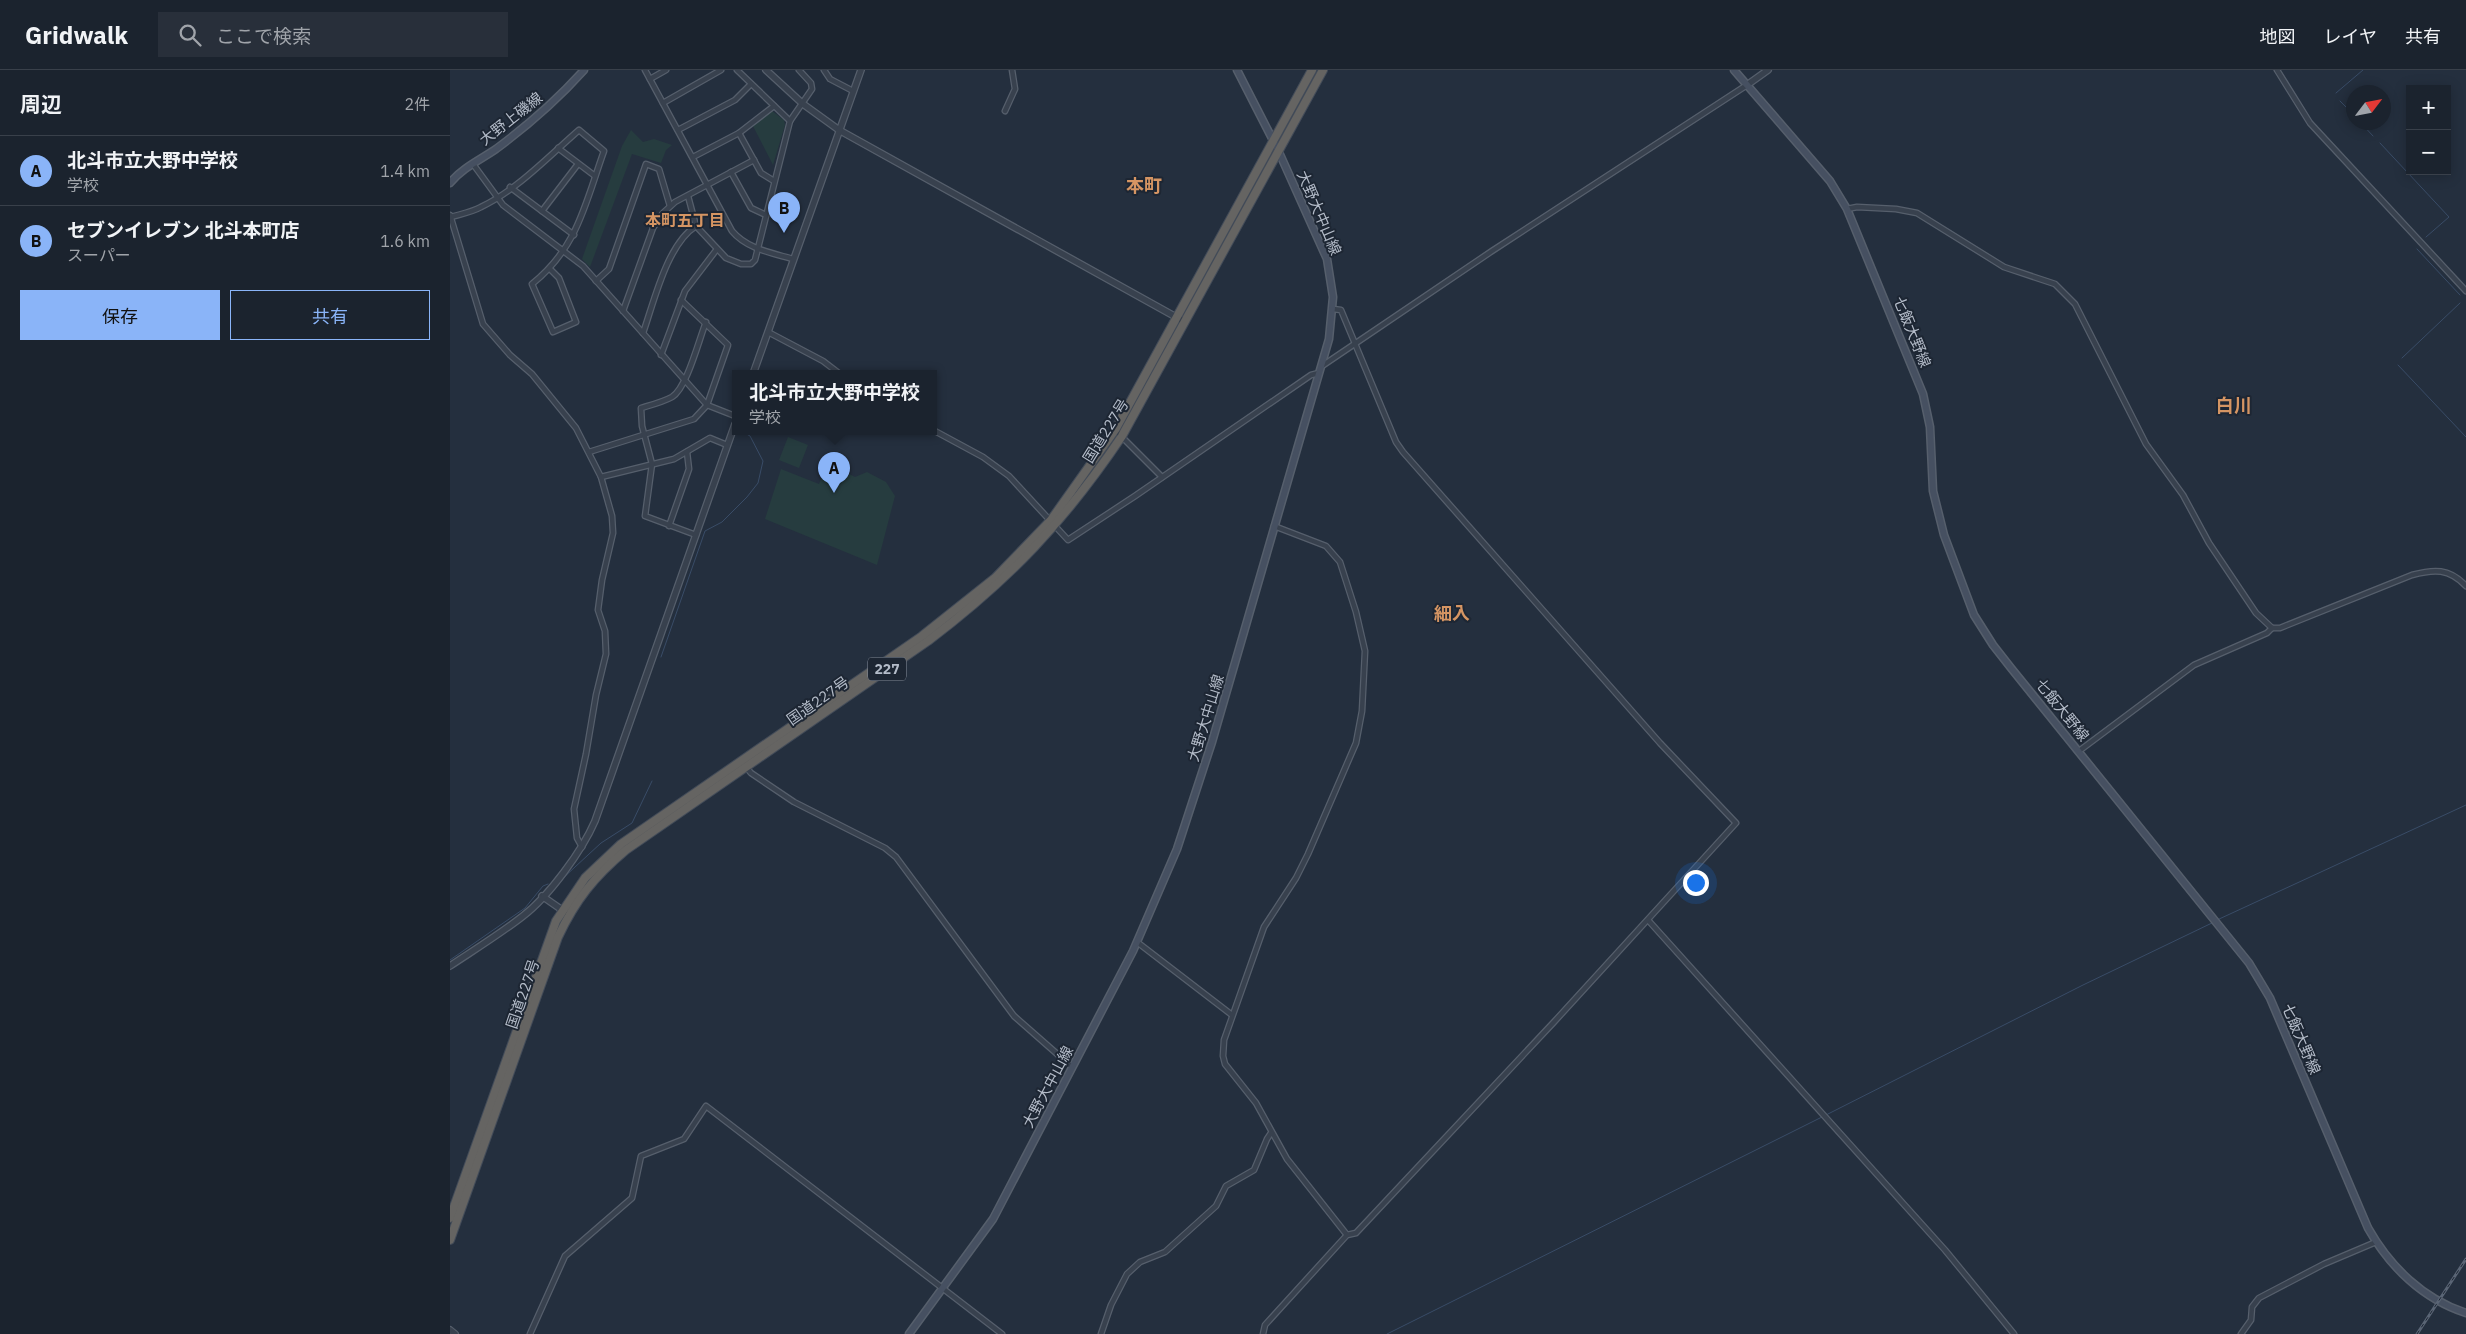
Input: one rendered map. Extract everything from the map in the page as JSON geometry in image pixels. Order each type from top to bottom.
[{"type":"highway","name":"国道227号","points":[[450,1218],[556,921],[575,903],[599,874],[626,850],[743,764],[928,641],[975,606],[1088,485],[1122,436],[1312,70]]},
{"type":"highway","name":"国道227号","points":[[1052,524],[1115,430],[1181,320],[1323,70]]},
{"type":"highway","name":"国道227号","points":[[451,1235],[566,912]]},
{"type":"main road","name":"大野上磯線","points":[[450,183],[456,175],[496,148],[552,103],[584,70]]},
{"type":"main road","name":"大野大中山線","points":[[909,1334],[993,1219],[1137,942],[1160,891],[1192,806],[1329,339],[1333,309],[1333,283],[1327,259],[1274,141],[1236,70]]},
{"type":"main road","name":"七飯大野線","points":[[1734,70],[1830,182],[1847,209],[1923,394],[1930,427],[1933,490],[1937,514],[1974,615],[1993,645],[2249,963],[2270,998],[2358,1205],[2376,1242],[2400,1272],[2420,1290],[2464,1312]]},
{"type":"street","points":[[645,70],[707,185],[737,236],[758,248],[793,260]]},
{"type":"street","points":[[650,79],[666,70]]},
{"type":"street","points":[[663,103],[721,70]]},
{"type":"street","points":[[737,70],[790,121]]},
{"type":"street","points":[[766,70],[803,104],[839,130],[1181,320]]},
{"type":"street","points":[[688,196],[696,226],[717,249],[726,258],[741,264],[751,264],[755,260],[790,121],[812,89],[811,82],[799,70]]},
{"type":"street","points":[[824,70],[830,79],[853,91]]},
{"type":"street","points":[[754,370],[861,70]]},
{"type":"street","points":[[1005,111],[1015,89],[1012,70]]},
{"type":"street","points":[[937,432],[993,463],[1017,484],[1068,540],[1492,251],[1768,70]]},
{"type":"street","points":[[2277,70],[2310,123],[2466,291]]},
{"type":"street","points":[[678,130],[734,100],[751,84]]},
{"type":"street","points":[[693,157],[739,133],[774,106]]},
{"type":"street","points":[[550,269],[559,278],[576,322],[553,332],[532,284],[550,269],[574,236],[604,151],[579,130],[496,197],[480,207],[450,216],[482,324],[566,414],[589,452],[601,477],[614,525],[598,610],[607,644],[606,654],[596,695],[574,809],[578,838],[582,847]]},
{"type":"street","points":[[739,133],[761,173],[774,181]]},
{"type":"street","points":[[558,148],[595,176]]},
{"type":"street","points":[[623,312],[657,219],[670,206],[754,160]]},
{"type":"street","points":[[473,164],[496,197],[515,216],[584,266],[707,405],[732,415]]},
{"type":"street","points":[[542,211],[578,164]]},
{"type":"street","points":[[596,281],[609,269],[646,164],[659,169],[670,206]]},
{"type":"street","points":[[731,172],[751,208],[766,215]]},
{"type":"street","points":[[510,187],[574,236]]},
{"type":"street","points":[[1847,209],[1857,207],[1896,209],[1917,213],[2004,267],[2047,280],[2063,290],[2075,304],[2146,444],[2183,494],[2209,543],[2256,613],[2272,628],[2280,628],[2433,570],[2448,572],[2466,586]]},
{"type":"street","points":[[643,333],[671,255],[690,229],[696,226]]},
{"type":"street","points":[[661,355],[685,291],[717,249]]},
{"type":"street","points":[[589,452],[645,436],[694,419],[707,405],[728,345],[682,300]]},
{"type":"street","points":[[1263,1334],[1265,1325],[1347,1235],[1356,1233],[1736,823],[1660,743],[1403,452],[1396,442],[1341,310],[1333,309]]},
{"type":"street","points":[[696,535],[645,516],[652,464],[641,408],[673,397],[684,380],[706,322]]},
{"type":"street","points":[[768,332],[823,361],[835,370]]},
{"type":"street","points":[[1115,430],[1162,477]]},
{"type":"street","points":[[450,966],[525,915],[582,847],[595,821],[732,432]]},
{"type":"street","points":[[601,477],[674,459],[710,438],[727,445]]},
{"type":"street","points":[[669,526],[689,468],[687,452]]},
{"type":"street","points":[[1274,526],[1326,546],[1340,562],[1356,612],[1365,651],[1362,711],[1356,743],[1308,854],[1264,927],[1224,1040],[1223,1056],[1225,1064],[1256,1102],[1271,1133],[1287,1159],[1347,1235]]},
{"type":"street","points":[[2079,751],[2186,670],[2267,633],[2272,628]]},
{"type":"street","points":[[743,764],[751,773],[794,802],[885,848],[896,857],[1014,1016],[1072,1067]]},
{"type":"street","points":[[542,896],[566,912]]},
{"type":"street","points":[[1648,920],[1945,1250],[2014,1334]]},
{"type":"street","points":[[1137,942],[1232,1015]]},
{"type":"street","points":[[530,1334],[564,1256],[632,1198],[641,1156],[684,1139],[706,1106],[1002,1334]]},
{"type":"street","points":[[1102,1334],[1111,1305],[1127,1274],[1140,1262],[1165,1252],[1216,1206],[1226,1186],[1254,1170],[1271,1133]]},
{"type":"street","points":[[2241,1334],[2251,1320],[2252,1307],[2259,1298],[2317,1267],[2376,1242]]},
{"type":"street","points":[[450,1330],[456,1334]]},
{"type":"green space","points":[[772,111],[784,120],[785,125],[773,165],[753,126]]},
{"type":"green space","points":[[631,130],[643,142],[654,139],[672,145],[666,150],[661,163],[632,154],[590,267],[582,259],[622,146]]},
{"type":"green space","points":[[788,437],[808,445],[799,468],[779,460]]},
{"type":"green space","points":[[828,463],[855,477],[867,472],[886,482],[895,496],[877,565],[765,519],[781,469],[819,484]]},
{"type":"waterway","points":[[2336,93],[2363,70]]},
{"type":"waterway","points":[[2340,101],[2346,107]]},
{"type":"waterway","points":[[2367,130],[2373,136]]},
{"type":"waterway","points":[[2380,143],[2449,217],[2426,237]]},
{"type":"waterway","points":[[2417,249],[2460,295]]},
{"type":"waterway","points":[[2402,358],[2460,303]]},
{"type":"waterway","points":[[2398,365],[2466,437]]},
{"type":"waterway","points":[[661,657],[705,531],[722,522],[758,483],[763,461],[748,435]]},
{"type":"waterway","points":[[562,879],[601,843],[632,823],[652,781]]},
{"type":"waterway","points":[[2217,920],[2466,805]]},
{"type":"waterway","points":[[450,960],[525,908],[543,886],[548,884]]},
{"type":"waterway","points":[[1826,1115],[2083,985],[2214,922]]},
{"type":"waterway","points":[[1387,1334],[1822,1117]]},
{"type":"railway","points":[[2417,1334],[2466,1259]]},
{"type":"place","name":"セブンイレブン 北斗本町店","points":[[784,233]]},
{"type":"place","name":"北斗市立大野中学校","points":[[834,493]]},
{"type":"district","name":"本町","points":[[1144,186]]},
{"type":"district","name":"本町五丁目","points":[[685,220]]},
{"type":"district","name":"白川","points":[[2234,406]]},
{"type":"district","name":"細入","points":[[1452,614]]}]
